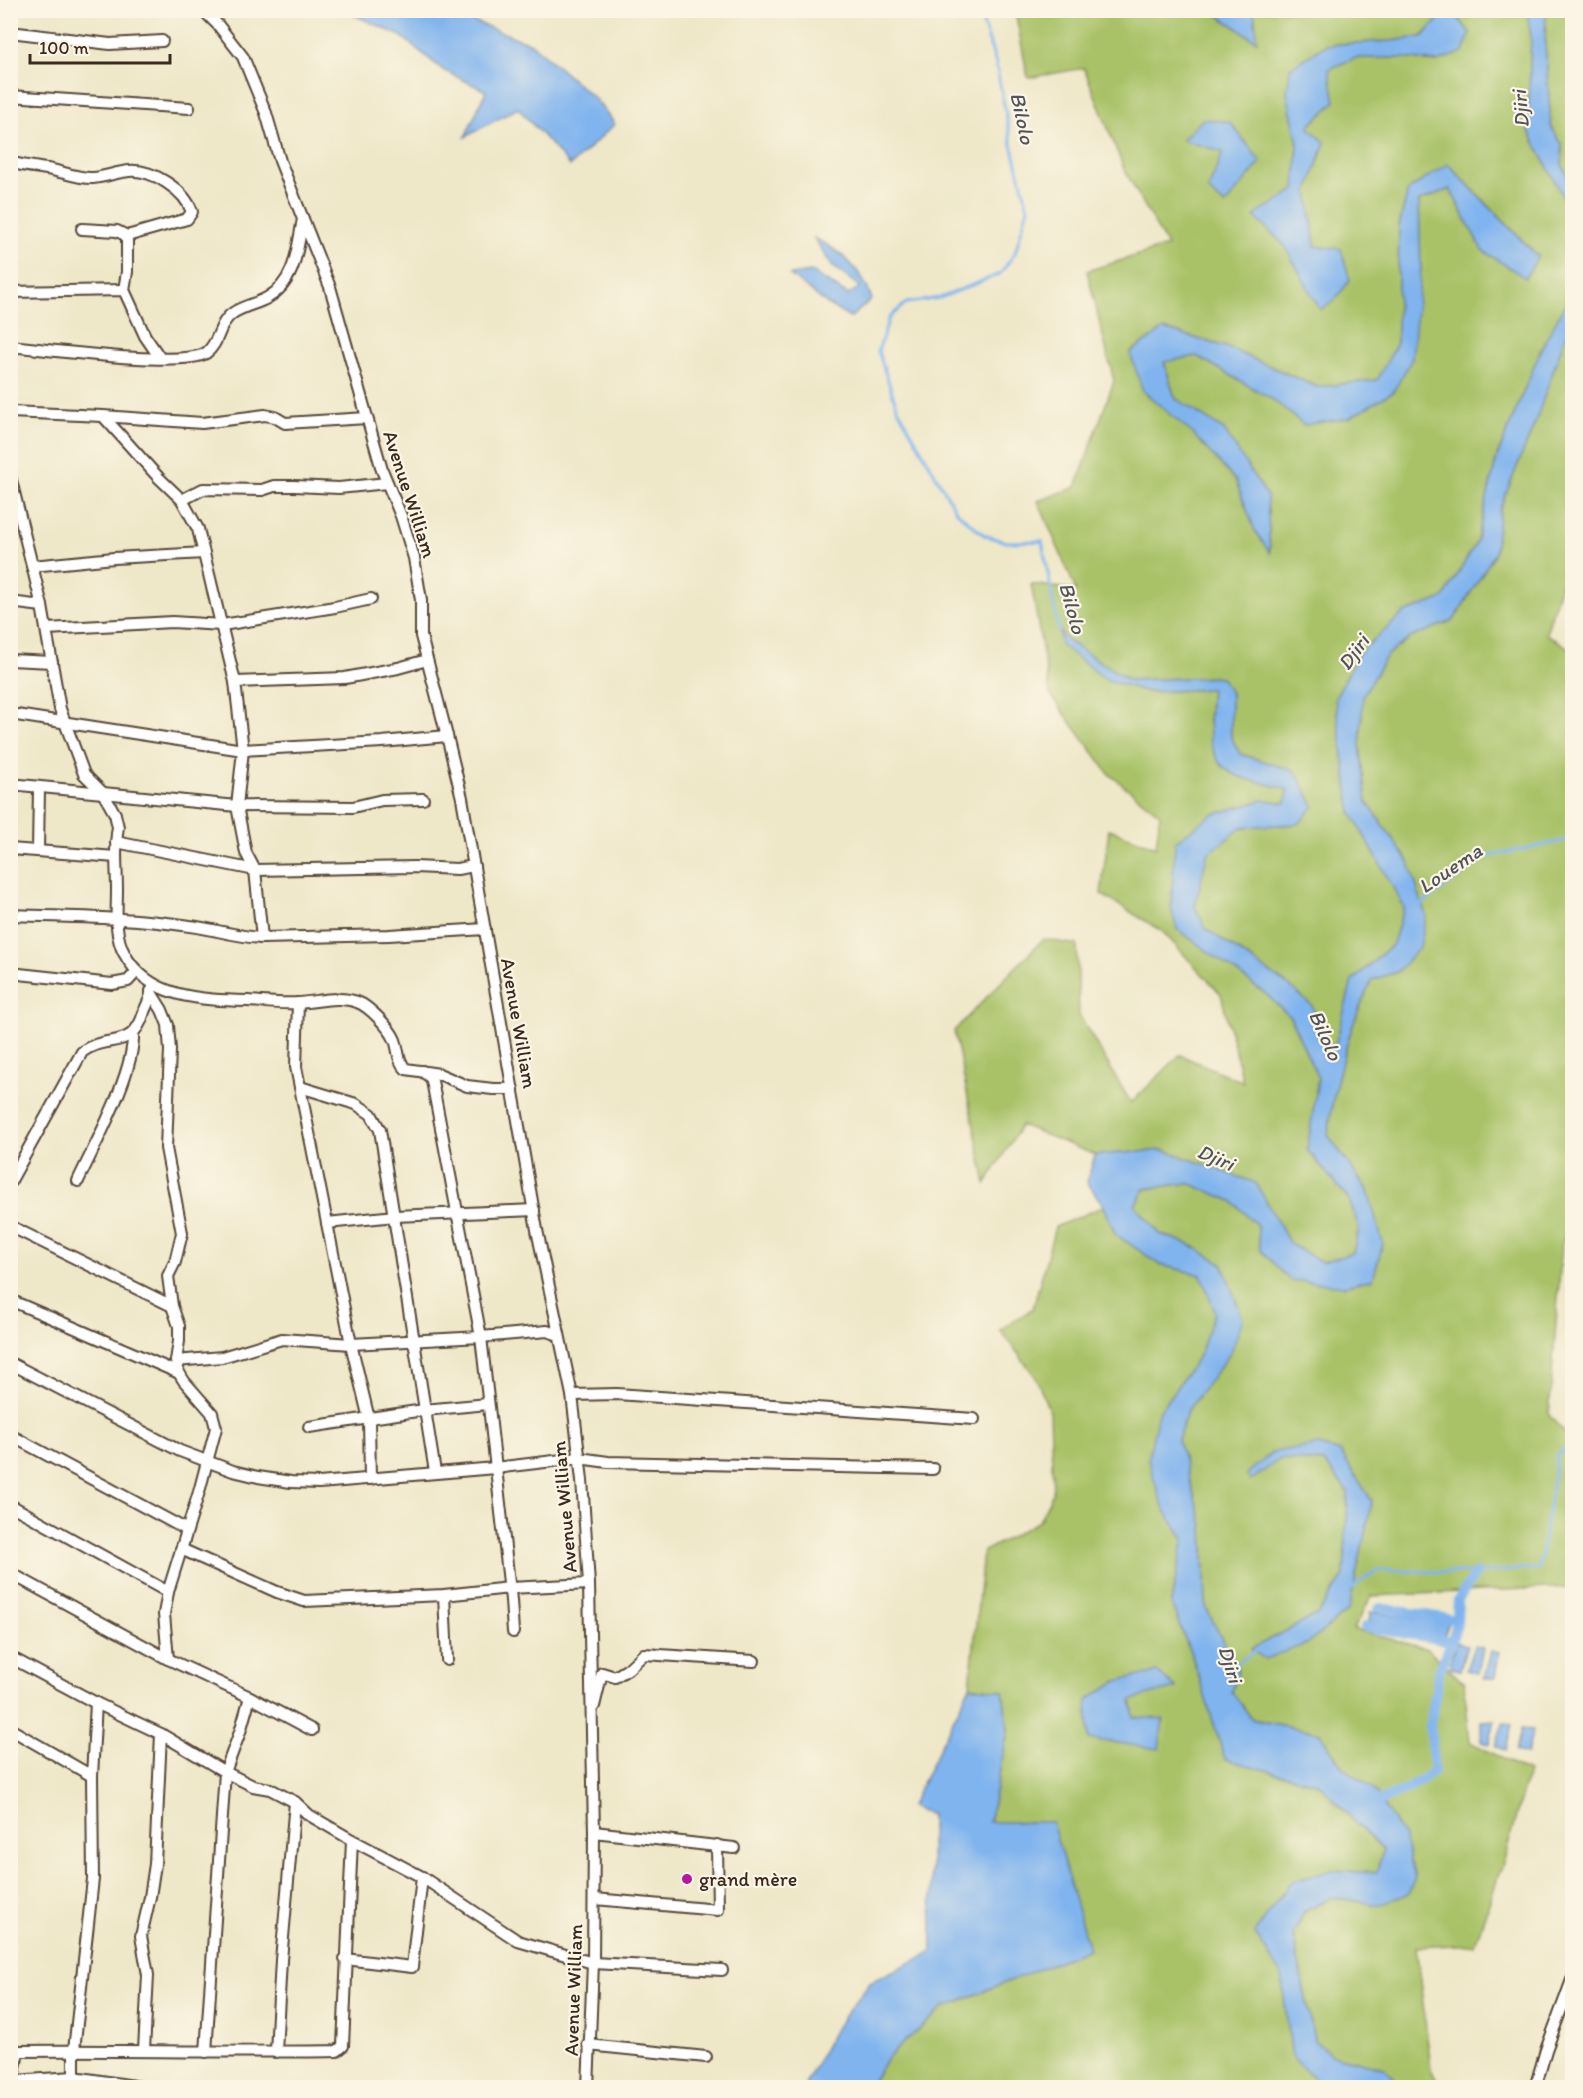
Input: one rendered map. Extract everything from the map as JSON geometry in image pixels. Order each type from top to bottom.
[{"type":"street","name":"Avenue William","points":[[203,10],[243,57],[266,113],[280,161],[330,287],[387,483],[401,516],[414,558],[421,600],[421,636],[447,735],[474,866],[534,1210],[572,1395],[579,1458],[589,1584],[595,1899],[588,2088]]},
{"type":"street","points":[[10,32],[110,44],[162,41]]},
{"type":"street","points":[[10,96],[189,108]]},
{"type":"street","points":[[10,162],[91,178],[130,171],[148,173],[182,195],[192,212],[187,219],[126,236],[117,231],[82,229]]},
{"type":"street","points":[[10,346],[57,352],[160,358],[193,358],[206,353],[216,342],[220,327],[232,313],[266,299],[281,289],[293,268],[303,219]]},
{"type":"street","points":[[126,236],[127,272],[124,290],[145,336],[160,358]]},
{"type":"street","points":[[10,292],[124,290]]},
{"type":"street","points":[[10,412],[202,423],[265,415],[275,417],[285,423],[367,418]]},
{"type":"street","points":[[104,416],[159,478],[182,500],[198,529],[235,682],[243,750],[237,806],[246,853],[255,870],[262,938]]},
{"type":"street","points":[[10,476],[16,522],[32,566],[47,629],[60,709],[84,774],[103,793],[115,814],[118,827],[116,857],[119,940],[123,953],[137,971],[167,991],[186,997],[298,1003],[341,1000],[358,1002],[386,1027],[395,1040],[403,1067],[410,1071],[422,1070],[439,1074],[467,1086],[513,1089]]},
{"type":"street","points":[[182,500],[203,489],[262,490],[274,486],[339,488],[387,483]]},
{"type":"street","points":[[32,566],[136,556],[204,553]]},
{"type":"street","points":[[47,629],[172,622],[222,625],[335,608],[371,599]]},
{"type":"street","points":[[10,602],[42,606]]},
{"type":"street","points":[[10,660],[52,662]]},
{"type":"street","points":[[235,682],[345,678],[427,660]]},
{"type":"street","points":[[10,714],[243,750],[382,742],[447,735]]},
{"type":"street","points":[[10,784],[237,806],[353,807],[382,800],[423,799]]},
{"type":"street","points":[[38,851],[39,788]]},
{"type":"street","points":[[116,842],[255,870],[415,867],[457,869],[474,866]]},
{"type":"street","points":[[10,849],[116,857]]},
{"type":"street","points":[[10,915],[117,918],[189,925],[246,937],[262,938],[389,935],[485,929]]},
{"type":"street","points":[[10,973],[112,984],[128,981],[137,971]]},
{"type":"street","points":[[149,981],[152,994],[168,1025],[170,1050],[166,1148],[182,1233],[175,1262],[168,1276],[172,1306],[179,1326],[176,1361],[179,1373]]},
{"type":"street","points":[[10,1182],[82,1053],[98,1044],[128,1038],[142,1022],[144,1011],[152,994]]},
{"type":"street","points":[[298,1003],[296,1046],[300,1087],[351,1344],[369,1419],[370,1479]]},
{"type":"street","points":[[78,1181],[120,1089],[133,1052],[133,1033]]},
{"type":"street","points":[[422,1070],[431,1077],[481,1337],[513,1632]]},
{"type":"street","points":[[300,1087],[356,1104],[371,1114],[380,1130],[435,1472]]},
{"type":"street","points":[[327,1223],[395,1216],[534,1210]]},
{"type":"street","points":[[10,1226],[172,1306]]},
{"type":"street","points":[[10,1300],[179,1373],[204,1402],[214,1420],[216,1428],[168,1592],[164,1614],[168,1659]]},
{"type":"street","points":[[176,1361],[222,1357],[282,1339],[351,1344],[547,1331],[559,1335]]},
{"type":"street","points":[[10,1363],[180,1450],[258,1477],[291,1482],[319,1483],[370,1479],[579,1458],[608,1462],[933,1468]]},
{"type":"street","points":[[572,1395],[617,1394],[974,1419]]},
{"type":"street","points":[[309,1427],[424,1410],[488,1404]]},
{"type":"street","points":[[10,1435],[187,1530]]},
{"type":"street","points":[[10,1505],[168,1592]]},
{"type":"street","points":[[182,1549],[278,1592],[304,1600],[444,1595],[510,1588],[589,1584]]},
{"type":"street","points":[[10,1573],[168,1659],[250,1697],[312,1730]]},
{"type":"street","points":[[444,1595],[447,1660]]},
{"type":"street","points":[[591,1715],[602,1673],[615,1677],[644,1654],[754,1660]]},
{"type":"street","points":[[10,1657],[96,1703],[161,1734],[225,1772],[253,1786],[270,1790],[295,1802],[309,1815],[422,1877],[518,1941],[594,1963],[722,1970]]},
{"type":"street","points":[[206,2052],[225,1772],[250,1697]]},
{"type":"street","points":[[74,2082],[74,2050],[93,1879],[92,1776],[96,1703]]},
{"type":"street","points":[[10,1729],[92,1776]]},
{"type":"street","points":[[144,2050],[148,1975],[141,1936],[155,1864],[161,1734]]},
{"type":"street","points":[[276,2052],[282,1949],[295,1802]]},
{"type":"street","points":[[594,1832],[734,1848]]},
{"type":"street","points":[[148,2088],[74,2082],[12,2084],[14,2048],[206,2052],[337,2051],[341,2049],[343,2046],[352,1840]]},
{"type":"street","points":[[595,1899],[718,1910],[717,1845]]},
{"type":"street","points":[[345,1959],[412,1967],[422,1877]]},
{"type":"street","points":[[1535,2088],[1546,2050],[1572,1980]]},
{"type":"street","points":[[588,2045],[706,2057]]},
{"type":"green space","points":[[1015,11],[1211,11],[1256,41],[1254,11],[1426,11],[1438,20],[1422,37],[1326,45],[1287,93],[1298,144],[1295,190],[1272,232],[1285,246],[1320,309],[1308,191],[1325,142],[1307,127],[1335,102],[1328,69],[1354,58],[1404,58],[1437,62],[1470,33],[1453,11],[1527,11],[1531,37],[1528,129],[1572,214],[1572,291],[1541,349],[1497,457],[1476,543],[1444,598],[1404,613],[1359,653],[1335,698],[1351,812],[1404,907],[1393,944],[1352,981],[1336,1042],[1329,1055],[1254,961],[1206,929],[1195,907],[1206,855],[1242,827],[1299,824],[1295,772],[1240,754],[1231,737],[1231,693],[1221,677],[1129,680],[1066,640],[1060,631],[1061,645],[1148,692],[1211,689],[1208,721],[1235,775],[1288,789],[1286,803],[1264,800],[1211,815],[1177,929],[1266,994],[1290,1017],[1318,1078],[1308,1150],[1349,1199],[1359,1228],[1353,1253],[1322,1262],[1290,1244],[1256,1183],[1164,1150],[1095,1155],[1021,1125],[986,1184],[954,1031],[1043,939],[1077,945],[1079,1015],[1131,1103],[1180,1055],[1243,1082],[1221,994],[1162,931],[1101,894],[1109,829],[1156,847],[1160,814],[1109,774],[1050,694],[1031,584],[1076,590],[1038,501],[1076,487],[1114,381],[1087,271],[1167,246],[1124,169],[1084,68],[1028,78]],"holes":[[[1223,152],[1225,205],[1208,190]],[[1448,164],[1538,256],[1482,250],[1450,189],[1419,201],[1421,269],[1393,392],[1304,425],[1272,399],[1197,356],[1164,361],[1175,398],[1224,431],[1267,496],[1270,552],[1255,531],[1236,481],[1192,433],[1130,352],[1165,329],[1226,347],[1317,387],[1378,380],[1397,343],[1399,227],[1408,190]]]},
{"type":"green space","points":[[1546,11],[1572,11],[1572,185],[1562,164],[1562,144],[1551,128],[1545,44]]},
{"type":"green space","points":[[1572,329],[1572,548],[1546,634],[1572,650],[1572,1217],[1562,1243],[1549,1415],[1572,1442],[1572,1587],[1372,1596],[1353,1629],[1427,1649],[1464,1683],[1470,1742],[1528,1772],[1505,1857],[1475,1944],[1416,1947],[1431,2069],[1440,2087],[1402,2087],[1384,2068],[1331,2055],[1314,2039],[1293,1935],[1304,1912],[1332,1897],[1379,1905],[1404,1837],[1374,1790],[1343,1768],[1320,1733],[1252,1719],[1232,1692],[1238,1671],[1206,1608],[1203,1526],[1178,1440],[1187,1411],[1231,1352],[1189,1244],[1160,1234],[1135,1205],[1145,1189],[1188,1183],[1232,1201],[1257,1225],[1261,1250],[1373,1279],[1368,1191],[1328,1135],[1330,1116],[1349,1036],[1372,980],[1397,972],[1419,947],[1409,862],[1367,802],[1360,745],[1363,695],[1387,655],[1410,638],[1454,620],[1495,553],[1500,508],[1535,423],[1565,336]],"holes":[[[1340,1452],[1372,1501],[1348,1609],[1251,1649],[1317,1615],[1344,1576],[1348,1492],[1324,1462],[1280,1459]]]},
{"type":"green space","points":[[1104,1206],[1115,1234],[1161,1265],[1201,1275],[1216,1312],[1199,1356],[1158,1413],[1163,1508],[1184,1538],[1171,1603],[1193,1659],[1225,1759],[1319,1784],[1383,1851],[1377,1873],[1332,1870],[1255,1933],[1281,1974],[1292,2057],[1322,2087],[869,2088],[887,2058],[944,2007],[1089,1949],[989,1822],[1008,1730],[1003,1691],[970,1686],[983,1552],[1039,1521],[1053,1493],[1050,1412],[1035,1376],[1000,1330],[1033,1308],[1055,1227]],"holes":[[[1117,1681],[1175,1688],[1131,1699],[1134,1717]]]},
{"type":"water","points":[[345,11],[447,11],[532,44],[596,100],[615,124],[570,166],[518,108],[465,137],[486,91],[443,70],[401,36]]},
{"type":"water","points":[[1211,11],[1254,11],[1257,41]]},
{"type":"water","points":[[1426,11],[1453,11],[1470,33],[1463,52],[1437,62],[1404,58],[1355,58],[1329,69],[1335,102],[1308,127],[1325,142],[1308,191],[1315,246],[1341,249],[1350,280],[1334,301],[1320,310],[1285,246],[1254,216],[1295,190],[1298,144],[1287,93],[1290,68],[1326,45],[1422,37],[1438,20]]},
{"type":"water","points":[[1527,11],[1546,11],[1545,44],[1551,127],[1562,144],[1562,164],[1572,185],[1572,214],[1528,129],[1531,37]]},
{"type":"water","points":[[1203,119],[1230,122],[1261,162],[1225,205],[1208,190],[1223,152],[1182,140]]},
{"type":"water","points":[[1448,164],[1538,257],[1525,278],[1482,250],[1450,189],[1419,201],[1421,269],[1412,359],[1393,392],[1349,418],[1304,425],[1272,399],[1197,356],[1164,362],[1175,398],[1224,430],[1267,496],[1270,553],[1255,531],[1236,481],[1192,433],[1143,391],[1130,353],[1164,329],[1226,347],[1317,387],[1377,380],[1397,343],[1399,227],[1408,190]]},
{"type":"water","points":[[814,238],[834,249],[850,262],[868,288],[872,299],[850,318],[827,304],[790,275],[812,272],[848,295],[860,287],[832,266]]},
{"type":"water","name":"Djiri","points":[[1572,291],[1572,329],[1565,337],[1535,423],[1500,508],[1495,553],[1454,620],[1410,638],[1387,655],[1363,695],[1360,745],[1367,802],[1409,862],[1426,916],[1420,947],[1397,972],[1372,980],[1350,1035],[1338,1076],[1330,1116],[1328,1135],[1368,1191],[1383,1243],[1373,1279],[1344,1286],[1290,1280],[1260,1250],[1257,1225],[1232,1201],[1188,1183],[1145,1189],[1135,1205],[1160,1234],[1189,1244],[1222,1263],[1243,1319],[1231,1352],[1187,1411],[1178,1440],[1203,1526],[1206,1608],[1238,1671],[1232,1692],[1252,1719],[1320,1733],[1343,1768],[1374,1789],[1404,1837],[1415,1878],[1408,1894],[1379,1905],[1332,1897],[1304,1912],[1293,1935],[1314,2039],[1331,2055],[1384,2068],[1402,2087],[1322,2087],[1292,2057],[1281,1974],[1255,1933],[1290,1882],[1332,1870],[1376,1873],[1383,1851],[1319,1784],[1225,1759],[1193,1659],[1171,1603],[1184,1538],[1163,1508],[1148,1460],[1158,1413],[1199,1356],[1215,1312],[1201,1275],[1161,1265],[1115,1234],[1104,1206],[1087,1182],[1095,1155],[1164,1150],[1256,1183],[1290,1244],[1322,1262],[1353,1253],[1359,1228],[1349,1199],[1307,1150],[1318,1078],[1290,1017],[1266,994],[1177,929],[1171,908],[1175,842],[1211,815],[1264,800],[1286,803],[1288,790],[1238,776],[1218,761],[1210,738],[1211,689],[1148,692],[1107,680],[1061,645],[1059,630],[1066,640],[1129,680],[1221,677],[1231,693],[1231,737],[1240,754],[1295,771],[1314,806],[1299,824],[1242,827],[1207,855],[1195,907],[1206,929],[1291,987],[1312,1006],[1330,1054],[1336,1042],[1352,981],[1393,944],[1404,907],[1351,812],[1335,698],[1359,653],[1404,613],[1444,598],[1476,543],[1497,457],[1541,349]]},
{"type":"water","points":[[1318,1445],[1340,1452],[1372,1501],[1349,1609],[1309,1643],[1265,1659],[1251,1649],[1317,1615],[1344,1576],[1348,1492],[1324,1462],[1280,1459],[1250,1481],[1247,1474],[1273,1452]]},
{"type":"water","points":[[1370,1612],[1449,1622],[1444,1636],[1369,1624]]},
{"type":"water","points":[[1456,1642],[1467,1645],[1460,1670],[1449,1667]]},
{"type":"water","points":[[1474,1646],[1483,1648],[1478,1673],[1466,1670]]},
{"type":"water","points":[[1491,1651],[1499,1652],[1495,1678],[1484,1678]]},
{"type":"water","points":[[1157,1672],[1176,1688],[1131,1700],[1134,1717],[1163,1719],[1159,1749],[1089,1739],[1087,1700],[1117,1681]]},
{"type":"water","points":[[970,1686],[1003,1691],[1008,1730],[989,1822],[1052,1822],[1089,1949],[944,2007],[887,2058],[869,2087],[804,2087],[836,2027],[870,1982],[932,1952],[931,1815],[911,1806]]},
{"type":"water","points":[[1495,1720],[1489,1744],[1481,1742],[1481,1721]]},
{"type":"water","points":[[1504,1722],[1512,1725],[1506,1751],[1495,1746]]},
{"type":"water","points":[[1521,1729],[1533,1730],[1527,1754],[1516,1751]]},
{"type":"waterway","name":"Bilolo","points":[[979,10],[996,64],[1011,140],[1028,208],[1015,253],[1000,274],[940,298],[906,303],[889,318],[878,351],[897,407],[956,511],[984,535],[1006,542],[1042,541],[1059,632]]},
{"type":"waterway","name":"Louema","points":[[1421,905],[1486,857],[1572,839]]},
{"type":"waterway","points":[[1352,1588],[1377,1570],[1476,1573],[1539,1568],[1557,1456],[1572,1441]]},
{"type":"waterway","points":[[1370,1805],[1408,1789],[1434,1771],[1430,1725],[1440,1668],[1452,1641],[1457,1620],[1458,1600],[1476,1573]]},
{"type":"waterway","points":[[1379,1608],[1457,1620]]},
{"type":"waterway","points":[[1365,1627],[1452,1641]]},
{"type":"waterway","name":"Djiri","points":[[1233,1666],[1257,1650]]},
{"type":"place","name":"grand mère","points":[[687,1879]]}]
